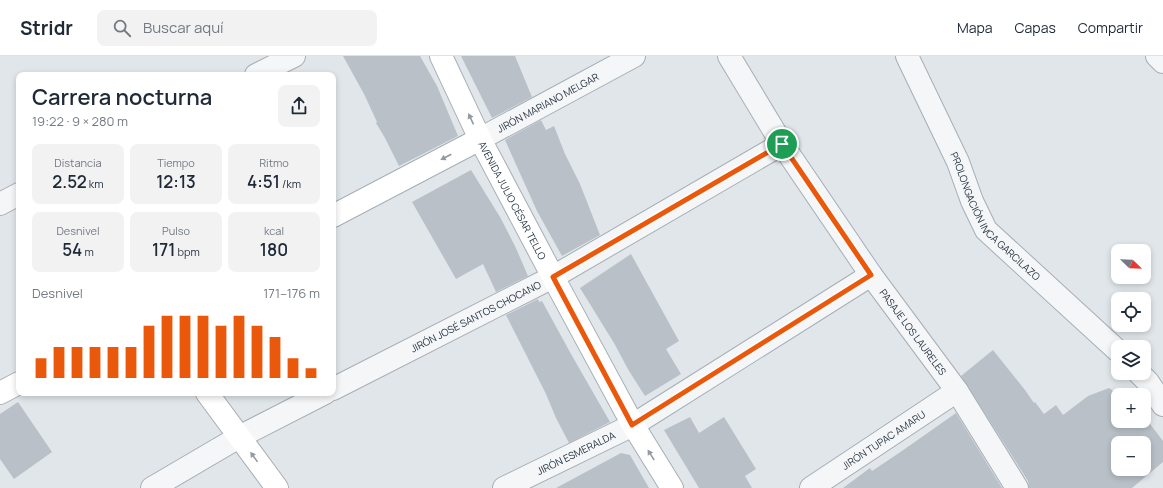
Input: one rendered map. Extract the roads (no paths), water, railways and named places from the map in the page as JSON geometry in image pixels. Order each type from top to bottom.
[{"type":"street","points":[[262,72],[294,56]]},
{"type":"street","name":"AVENIDA JULIO CÉSAR TELLO","points":[[441,56],[480,139],[632,425],[672,488]]},
{"type":"street","name":"JIRÓN MARIANO MELGAR","points":[[336,214],[634,56]]},
{"type":"street","name":"PASAJE LOS LAURELES","points":[[729,56],[782,144],[871,275],[957,391],[1017,488]]},
{"type":"street","name":"PROLONGACIÓN INCA GARCILAZO","points":[[907,56],[958,162],[972,201],[986,230],[1111,345]]},
{"type":"street","points":[[1157,56],[1163,62]]},
{"type":"street","name":"JIRÓN JOSÉ SANTOS CHOCANO","points":[[336,387],[553,277],[782,144]]},
{"type":"street","points":[[0,204],[16,196]]},
{"type":"street","name":"JIRÓN ESMERALDA","points":[[504,488],[632,425],[871,275]]},
{"type":"street","points":[[1146,380],[1163,405]]},
{"type":"street","points":[[0,393],[16,385]]},
{"type":"street","name":"JIRÓN TUPAC AMARU","points":[[811,488],[957,391]]},
{"type":"street","points":[[209,396],[277,488]]},
{"type":"street","points":[[152,488],[239,437],[319,396]]}]
